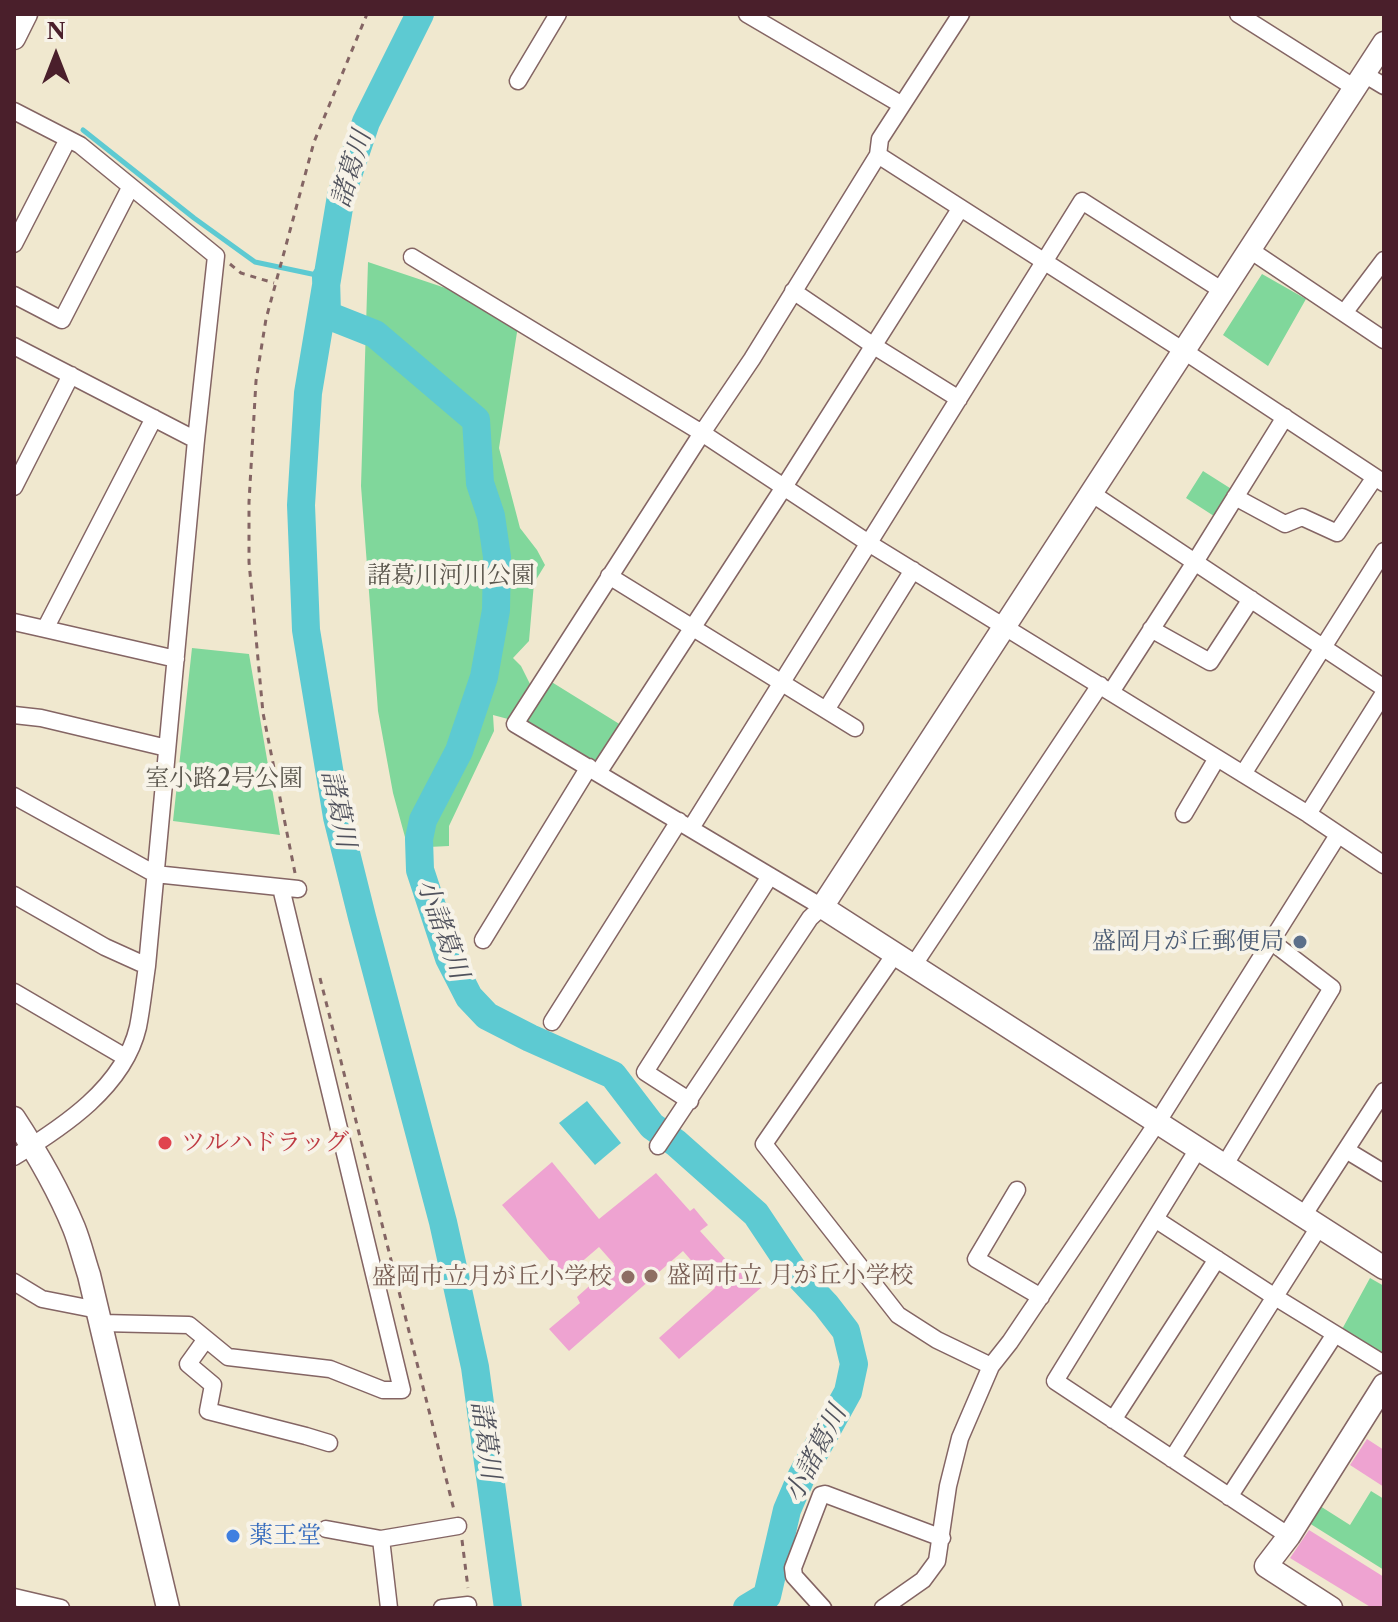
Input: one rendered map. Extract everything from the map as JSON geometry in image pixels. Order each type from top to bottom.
[{"type":"street","points":[[14,38],[26,14]]},
{"type":"street","points":[[518,81],[558,14]]},
{"type":"street","points":[[747,14],[902,105]]},
{"type":"street","points":[[961,14],[880,139],[878,155],[752,359],[515,724],[822,907],[1384,1268]]},
{"type":"street","points":[[1238,14],[1359,81],[1384,86]]},
{"type":"street","points":[[658,1146],[810,918],[822,907],[1384,43]]},
{"type":"street","points":[[14,111],[80,145],[216,256],[147,966],[137,1029],[113,1079],[88,1105],[23,1152]]},
{"type":"street","points":[[14,244],[68,139]]},
{"type":"street","points":[[878,155],[1379,480],[1337,533],[1302,517],[1285,524],[1235,497]]},
{"type":"street","points":[[14,295],[62,320],[130,188]]},
{"type":"street","points":[[552,1022],[783,682],[1082,201],[1223,291]]},
{"type":"street","points":[[483,940],[593,770],[693,627],[960,209]]},
{"type":"street","points":[[1250,250],[1384,340]]},
{"type":"street","points":[[412,257],[702,433],[870,544],[1308,814],[1384,865]]},
{"type":"street","points":[[1344,313],[1384,260]]},
{"type":"street","points":[[793,291],[959,399]]},
{"type":"street","points":[[14,346],[196,440]]},
{"type":"street","points":[[14,487],[71,375]]},
{"type":"street","points":[[991,1366],[937,1340],[898,1315],[764,1144],[1151,629],[1285,417]]},
{"type":"street","points":[[45,629],[154,418]]},
{"type":"street","points":[[1091,493],[1384,691],[1308,814]]},
{"type":"street","points":[[1243,774],[1384,551]]},
{"type":"street","points":[[826,710],[913,570]]},
{"type":"street","points":[[609,576],[855,728]]},
{"type":"street","points":[[1151,629],[1210,662],[1251,599]]},
{"type":"street","points":[[14,622],[176,659]]},
{"type":"street","points":[[14,715],[41,718],[167,748]]},
{"type":"street","points":[[1184,814],[1217,758]]},
{"type":"street","points":[[14,796],[155,874],[290,889],[402,1390],[383,1390],[330,1369],[228,1357],[189,1325],[100,1316],[42,1299],[14,1282]]},
{"type":"street","points":[[883,1608],[923,1580],[937,1561],[948,1486],[960,1438],[991,1366],[1157,1123],[1338,835]]},
{"type":"street","points":[[690,1101],[645,1072],[770,876]]},
{"type":"street","points":[[14,895],[105,947],[147,966]]},
{"type":"street","points":[[1224,1166],[1332,988],[1272,942]]},
{"type":"street","points":[[14,992],[125,1057]]},
{"type":"street","points":[[1172,1459],[1275,1297],[1346,1150],[1384,1091]]},
{"type":"street","points":[[14,1118],[23,1152],[60,1197],[76,1231],[100,1316],[168,1608]]},
{"type":"street","points":[[1198,1149],[1055,1381],[1289,1536]]},
{"type":"street","points":[[1346,1150],[1384,1173]]},
{"type":"street","points":[[1017,1190],[976,1259],[1041,1297]]},
{"type":"street","points":[[1155,1219],[1384,1364]]},
{"type":"street","points":[[1113,1420],[1217,1259]]},
{"type":"street","points":[[1229,1497],[1335,1334]]},
{"type":"street","points":[[206,1339],[188,1364],[213,1385],[208,1411],[329,1443]]},
{"type":"street","points":[[1330,1608],[1266,1566],[1289,1536],[1384,1385]]},
{"type":"street","points":[[823,1608],[794,1576],[793,1568],[821,1495],[942,1538]]},
{"type":"street","points":[[326,1529],[381,1539],[458,1526]]},
{"type":"street","points":[[381,1539],[389,1608]]},
{"type":"street","points":[[14,1597],[61,1608]]},
{"type":"street","points":[[442,1608],[468,1605]]},
{"type":"path","points":[[290,889],[263,713],[249,562],[256,381],[266,319],[314,142],[367,14]]},
{"type":"path","points":[[216,256],[225,259],[241,273],[275,283]]},
{"type":"path","points":[[317,965],[458,1526],[467,1568],[468,1605]]},
{"type":"green space","name":"諸葛川河川公園","points":[[368,262],[520,313],[499,448],[520,528],[545,565],[534,583],[529,641],[513,658],[530,684],[508,719],[493,715],[494,731],[449,826],[449,846],[408,848],[393,793],[378,711],[361,486]]},
{"type":"green space","points":[[1262,274],[1306,299],[1268,366],[1223,335]]},
{"type":"green space","points":[[1203,471],[1233,490],[1217,518],[1186,498]]},
{"type":"green space","name":"室小路2号公園","points":[[192,648],[249,654],[280,835],[173,821]]},
{"type":"green space","points":[[550,681],[621,725],[597,763],[525,720]]},
{"type":"green space","points":[[1370,1278],[1384,1286],[1384,1359],[1340,1333]]},
{"type":"green space","points":[[1371,1491],[1384,1499],[1384,1570],[1309,1523],[1320,1506],[1350,1525]]},
{"type":"water","points":[[587,1101],[621,1143],[595,1165],[559,1123]]},
{"type":"building","points":[[552,1162],[599,1219],[656,1173],[690,1211],[694,1208],[708,1225],[700,1231],[737,1272],[744,1265],[763,1286],[679,1359],[659,1338],[715,1288],[683,1251],[569,1351],[549,1329],[580,1303],[577,1297],[614,1264],[599,1247],[564,1277],[502,1205]]},
{"type":"building","points":[[1367,1439],[1384,1450],[1384,1487],[1350,1465]]},
{"type":"building","points":[[1309,1530],[1384,1577],[1384,1608],[1372,1608],[1290,1558]]},
{"type":"waterway","name":"諸葛川","points":[[420,14],[366,122],[341,196],[308,393],[301,505],[306,630],[337,817],[443,1222],[475,1367],[508,1608]]},
{"type":"waterway","points":[[83,130],[255,262],[326,277]]},
{"type":"waterway","name":"小諸葛川","points":[[326,277],[327,315],[375,334],[476,420],[480,483],[491,516],[497,557],[496,610],[484,677],[459,751],[423,820],[419,839],[420,870],[449,958],[469,997],[487,1016],[613,1075],[652,1126],[676,1143],[756,1214],[794,1271],[846,1331],[854,1364],[848,1392],[802,1475],[787,1510],[767,1596],[747,1608]]},
{"type":"place","name":"盛岡月が丘郵便局","points":[[1300,942]]},
{"type":"place","name":"ツルハドラッグ","points":[[165,1143]]},
{"type":"place","name":"盛岡市立 月が丘小学校","points":[[651,1276]]},
{"type":"place","name":"盛岡市立月が丘小学校","points":[[628,1277]]},
{"type":"place","name":"薬王堂","points":[[233,1536]]}]
